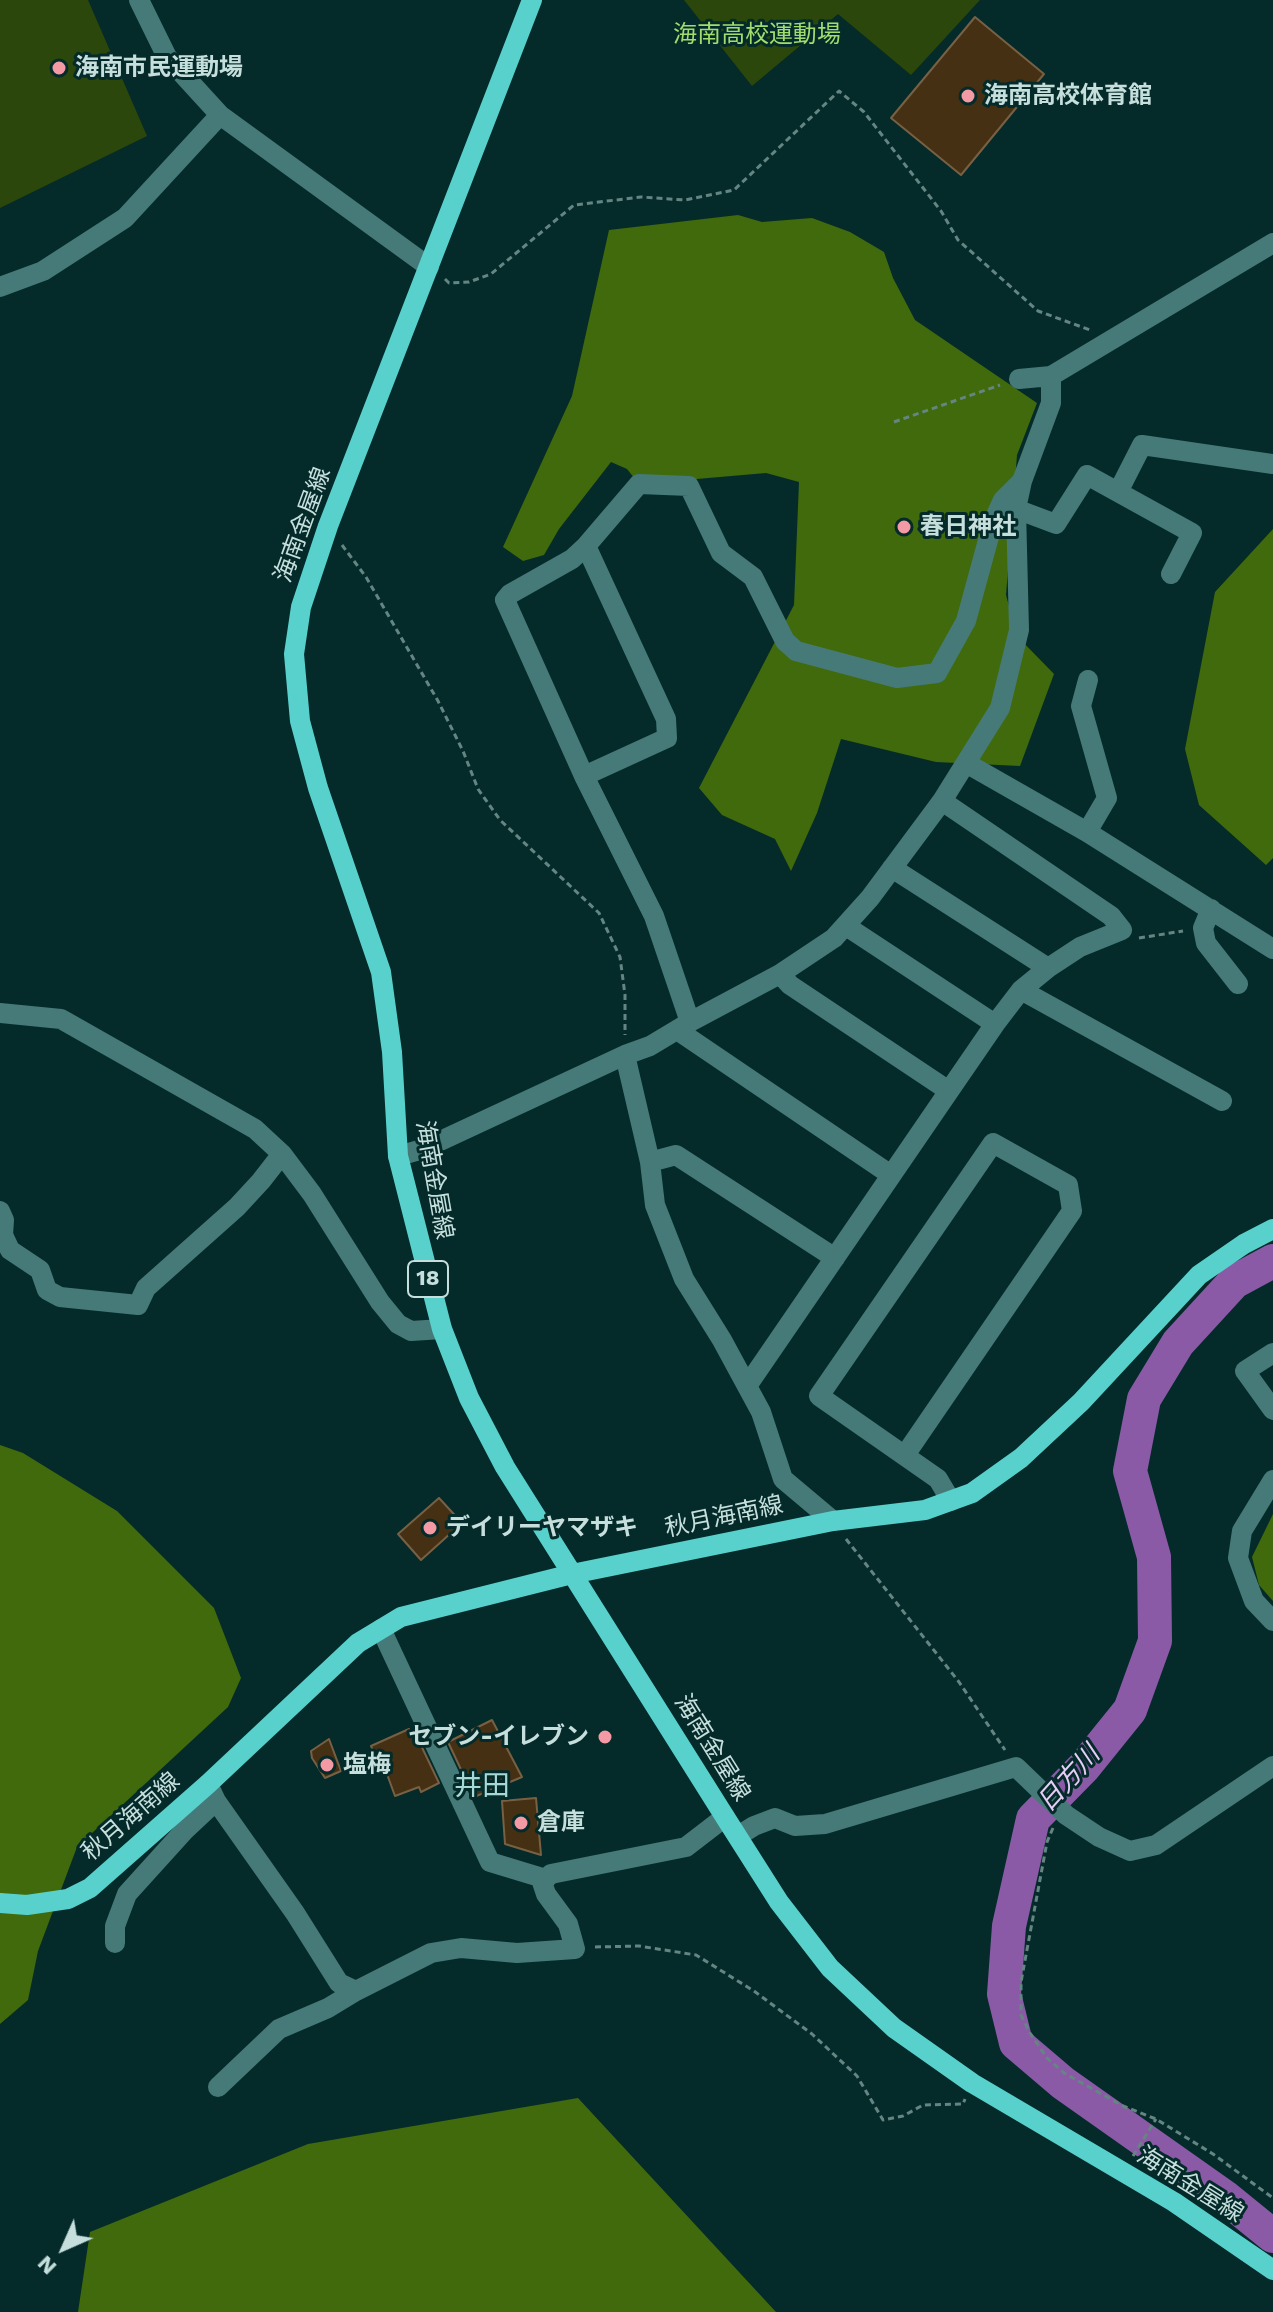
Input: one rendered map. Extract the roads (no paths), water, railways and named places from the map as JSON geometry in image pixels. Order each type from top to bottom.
[{"type":"main road","name":"海南金屋線","points":[[532,0],[328,526],[301,607],[294,654],[300,721],[318,788],[381,972],[392,1052],[398,1156],[442,1329],[469,1398],[505,1467],[779,1902],[830,1968],[894,2028],[972,2083],[1174,2202],[1273,2270]]},
{"type":"main road","name":"秋月海南線","points":[[0,1903],[27,1905],[68,1899],[90,1888],[212,1792],[358,1643],[401,1617],[572,1574],[833,1521],[925,1510],[972,1493],[1021,1458],[1081,1402],[1199,1275],[1244,1244],[1273,1229]]},
{"type":"street","points":[[139,0],[167,57],[220,115],[429,267]]},
{"type":"street","points":[[0,287],[43,271],[125,218],[220,115]]},
{"type":"street","points":[[1019,379],[1051,376],[1273,243]]},
{"type":"street","points":[[398,1156],[423,1149],[650,1046],[780,974],[834,938],[846,926],[942,801],[1000,708],[1019,630],[1016,509],[1022,481],[1051,403],[1051,376]]},
{"type":"street","points":[[1118,492],[1142,445],[1273,464]]},
{"type":"street","points":[[1016,509],[1056,524],[1087,475],[1192,533],[1171,574]]},
{"type":"street","points":[[891,1175],[684,1026],[654,916],[584,776],[505,600],[510,594],[572,559],[639,484],[689,486],[721,553],[753,577],[785,641],[796,651],[897,678],[937,673],[966,621],[993,522],[1003,500],[1022,481]]},
{"type":"street","points":[[584,776],[667,738],[666,719],[586,546]]},
{"type":"street","points":[[1087,832],[1107,798],[1081,706],[1088,680]]},
{"type":"street","points":[[966,763],[1087,832],[1207,919],[1270,942]]},
{"type":"street","points":[[747,1386],[1021,990],[1080,947],[1122,930],[1111,916],[942,801]]},
{"type":"street","points":[[892,868],[1048,968]]},
{"type":"street","points":[[1207,919],[1206,943],[1238,984]]},
{"type":"street","points":[[846,926],[995,1024]]},
{"type":"street","points":[[780,974],[790,985],[949,1091]]},
{"type":"street","points":[[1021,990],[1222,1101]]},
{"type":"street","points":[[0,1013],[61,1019],[255,1129],[282,1154],[312,1194],[380,1302],[398,1324],[411,1331],[442,1329]]},
{"type":"street","points":[[625,1055],[650,1162],[655,1205],[684,1279],[761,1412],[783,1479],[833,1521]]},
{"type":"street","points":[[905,1455],[1072,1211],[1068,1185],[993,1143],[819,1396],[938,1479],[951,1501]]},
{"type":"street","points":[[0,1211],[4,1220],[3,1235],[10,1250],[40,1270],[47,1290],[60,1297],[138,1305],[146,1288],[237,1207],[282,1154]]},
{"type":"street","points":[[650,1162],[676,1155],[835,1258]]},
{"type":"street","points":[[1273,1353],[1245,1371],[1273,1410]]},
{"type":"street","points":[[1273,1480],[1242,1531],[1238,1558],[1254,1601],[1273,1621]]},
{"type":"street","points":[[381,1629],[490,1862],[546,1879]]},
{"type":"street","points":[[738,1836],[775,1818],[795,1826],[839,1821],[1016,1767],[1063,1811],[1099,1837],[1130,1851],[1156,1845],[1273,1766]]},
{"type":"street","points":[[115,1943],[115,1926],[127,1894],[184,1831],[212,1792],[339,1983],[356,1991]]},
{"type":"street","points":[[218,2087],[279,2029],[328,2008],[431,1953],[461,1948],[517,1953],[575,1949],[568,1924],[546,1894],[542,1882],[551,1874],[686,1847],[725,1817]]},
{"type":"waterway","name":"日方川","points":[[1273,1261],[1234,1282],[1178,1343],[1144,1399],[1130,1471],[1154,1557],[1155,1641],[1130,1710],[1084,1767],[1033,1819],[1009,1926],[1004,1994],[1016,2043],[1063,2083],[1226,2198],[1273,2236]]},
{"type":"place","name":"海南市民運動場","points":[[59,68]]},
{"type":"place","name":"海南高校体育館","points":[[968,96]]},
{"type":"place","name":"春日神社","points":[[904,527]]},
{"type":"place","name":"デイリーヤマザキ","points":[[430,1528]]},
{"type":"place","name":"セブン-イレブン","points":[[605,1737]]},
{"type":"place","name":"塩梅","points":[[327,1765]]},
{"type":"place","name":"倉庫","points":[[521,1823]]},
{"type":"district","name":"井田","points":[[482,1787]]},
{"type":"park label","name":"海南高校運動場","points":[[757,35]]}]
